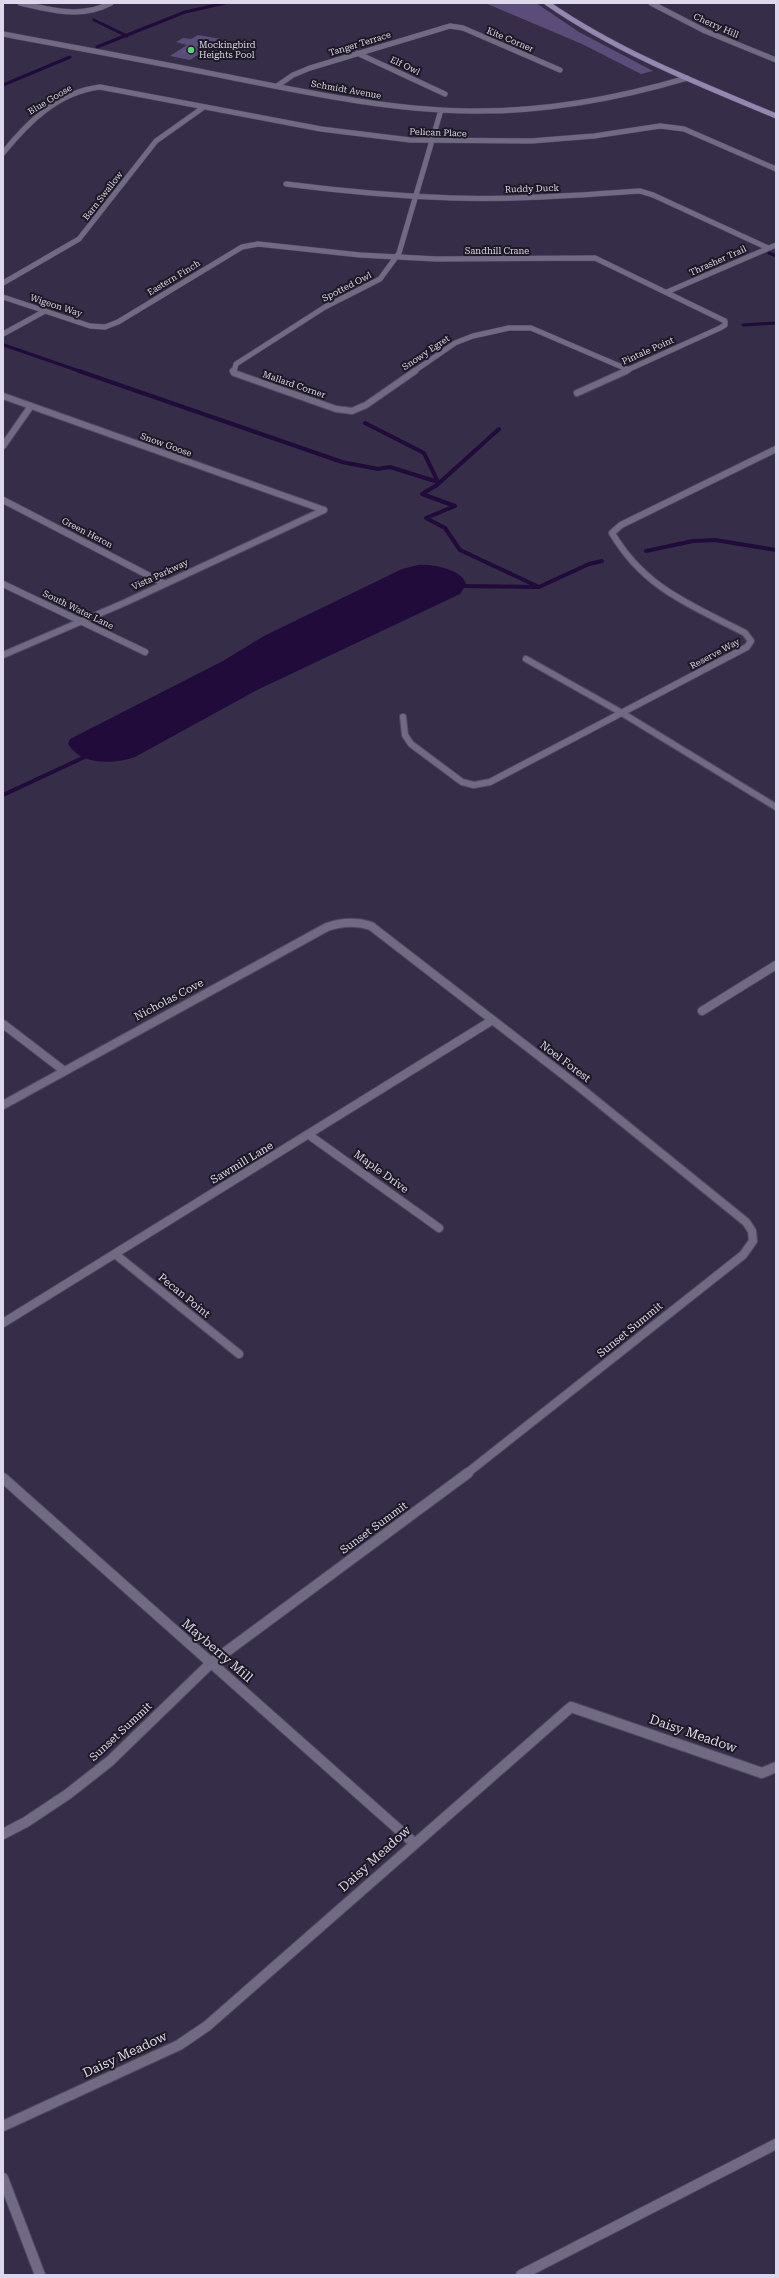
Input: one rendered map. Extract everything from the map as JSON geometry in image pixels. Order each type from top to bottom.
[{"type":"main road","points":[[547,3],[603,39],[687,78],[776,116]]},
{"type":"street","points":[[20,3],[76,14],[88,14],[111,3]]},
{"type":"street","name":"Cherry Hill","points":[[651,3],[705,31],[776,60]]},
{"type":"street","name":"Tanger Terrace","points":[[277,86],[302,71],[444,26],[452,26]]},
{"type":"street","name":"Kite Corner","points":[[452,26],[460,27],[560,70]]},
{"type":"street","name":"Schmidt Avenue","points":[[3,34],[368,103],[441,110],[511,110],[579,104],[630,95],[687,78]]},
{"type":"street","name":"Elf Owl","points":[[357,53],[446,94]]},
{"type":"street","name":"Pelican Place","points":[[95,87],[110,88],[344,133],[432,141],[546,140],[670,125],[684,129],[776,170]]},
{"type":"street","name":"Blue Goose","points":[[3,153],[27,124],[38,115],[83,90],[95,87]]},
{"type":"street","name":"Barn Swallow","points":[[3,283],[79,238],[156,141],[204,107]]},
{"type":"street","name":"Spotted Owl","points":[[233,371],[233,367],[236,364],[314,314],[380,279],[397,257],[441,110]]},
{"type":"street","name":"Ruddy Duck","points":[[286,184],[346,192],[416,197],[517,198],[640,191],[653,195],[768,248]]},
{"type":"street","name":"Sandhill Crane","points":[[252,244],[397,257],[492,260],[592,257],[602,260],[667,292],[721,319],[725,323]]},
{"type":"street","name":"Eastern Finch","points":[[105,327],[118,322],[242,247],[252,244]]},
{"type":"street","name":"Thrasher Trail","points":[[667,292],[776,245]]},
{"type":"street","name":"Wigeon Way","points":[[3,296],[90,326],[105,327]]},
{"type":"street","points":[[3,334],[45,311]]},
{"type":"street","name":"Pintale Point","points":[[577,394],[720,328],[725,323]]},
{"type":"street","name":"Snowy Egret","points":[[352,411],[366,405],[455,344],[472,336],[508,328],[531,328],[629,370]]},
{"type":"street","name":"Mallard Corner","points":[[233,371],[240,376],[314,401],[341,410],[352,411]]},
{"type":"street","name":"Snow Goose","points":[[3,396],[324,510]]},
{"type":"street","points":[[3,446],[31,406]]},
{"type":"street","name":"Reserve Way","points":[[403,717],[405,735],[411,744],[462,782],[474,785],[490,782],[747,648],[752,641],[746,633],[649,581],[629,561],[612,533],[621,525],[776,449]]},
{"type":"street","name":"Green Heron","points":[[3,500],[163,583]]},
{"type":"street","name":"Vista Parkway","points":[[3,655],[84,622],[163,583],[324,510]]},
{"type":"street","name":"South Water Lane","points":[[3,584],[145,652]]},
{"type":"street","points":[[526,659],[622,713],[776,807]]},
{"type":"street","name":"Noel Forest","points":[[349,923],[370,926],[491,1021],[584,1090],[741,1217],[752,1230],[755,1237]]},
{"type":"street","name":"Nicholas Cove","points":[[3,1105],[63,1070],[327,927],[349,923]]},
{"type":"street","points":[[702,1011],[776,965]]},
{"type":"street","name":"Sawmill Lane","points":[[3,1323],[491,1021]]},
{"type":"street","points":[[3,1024],[63,1070]]},
{"type":"street","name":"Maple Drive","points":[[309,1134],[439,1228]]},
{"type":"street","name":"Sunset Summit","points":[[3,1834],[26,1822],[68,1794],[110,1761],[211,1663],[487,1459],[743,1255],[752,1245],[755,1237]]},
{"type":"street","name":"Pecan Point","points":[[115,1254],[239,1354]]},
{"type":"street","name":"Mayberry Mill","points":[[3,1478],[414,1843]]},
{"type":"street","name":"Daisy Meadow","points":[[3,2126],[179,2045],[207,2026],[571,1707],[762,1773],[776,1767]]},
{"type":"street","points":[[522,2275],[776,2144]]},
{"type":"street","points":[[3,2178],[40,2275]]},
{"type":"shaded area","points":[[485,3],[536,3],[579,32],[653,71],[641,74],[582,44]]},
{"type":"shaded area","name":"Mockingbird Heights Pool","points":[[198,35],[221,39],[190,60],[170,56],[187,45],[176,42],[183,38],[191,39]]},
{"type":"shaded area","points":[[418,565],[439,566],[454,572],[460,575],[466,585],[460,594],[257,690],[135,757],[108,762],[89,760],[74,751],[68,744],[70,739],[223,661],[264,636],[402,569]]},
{"type":"waterway","points":[[126,35],[185,12],[225,3]]},
{"type":"waterway","points":[[94,20],[126,35]]},
{"type":"waterway","points":[[97,47],[126,35]]},
{"type":"waterway","points":[[3,85],[70,57]]},
{"type":"waterway","points":[[769,253],[776,256]]},
{"type":"waterway","points":[[743,325],[776,323]]},
{"type":"waterway","points":[[4,345],[82,372]]},
{"type":"waterway","points":[[79,371],[342,462],[378,469],[390,467],[438,482],[424,453],[365,423]]},
{"type":"waterway","points":[[499,429],[437,485],[422,494],[455,506],[426,518],[445,528],[460,550],[539,587]]},
{"type":"waterway","points":[[646,551],[693,541],[715,540],[776,550]]},
{"type":"waterway","points":[[539,587],[589,564],[602,561]]},
{"type":"waterway","points":[[460,586],[539,587]]},
{"type":"waterway","points":[[3,795],[89,755]]},
{"type":"place","name":"Mockingbird Heights Pool","points":[[191,50]]}]
